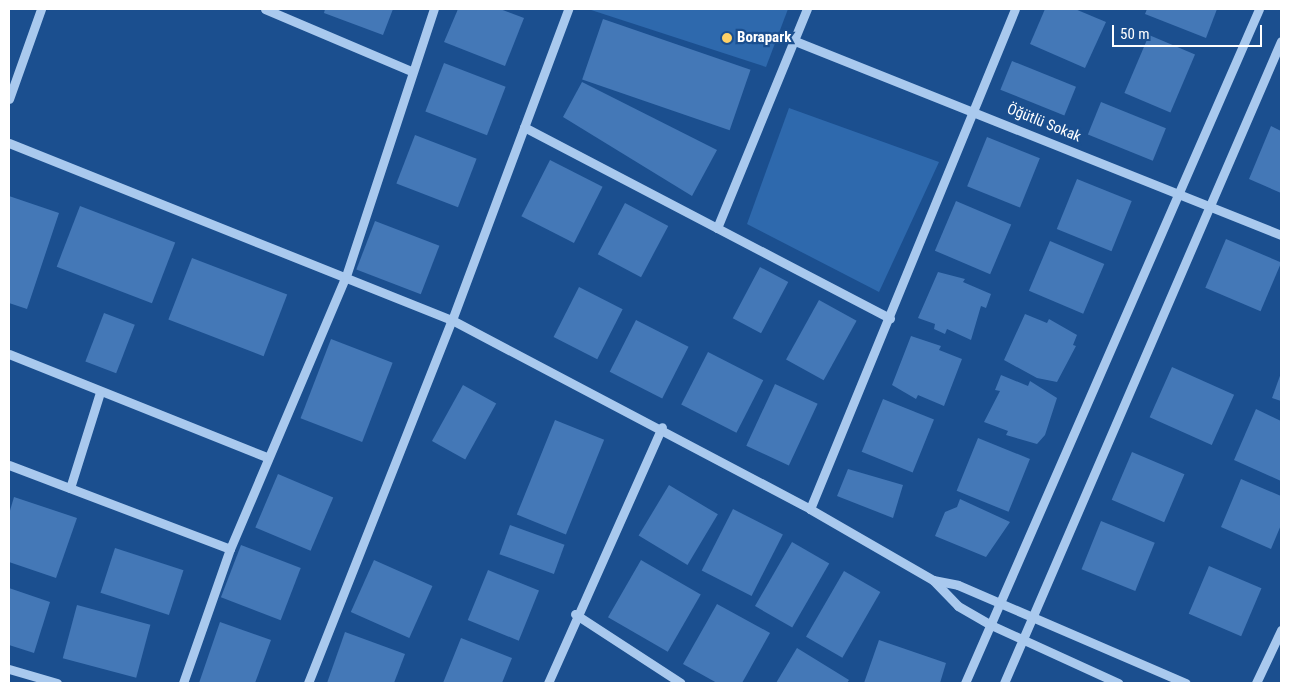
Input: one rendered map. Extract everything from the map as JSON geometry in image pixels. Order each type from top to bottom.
[{"type":"street","points":[[9,100],[41,9]]},
{"type":"street","points":[[265,9],[411,71]]},
{"type":"street","points":[[183,683],[230,549],[267,457],[346,276],[411,71],[434,9]]},
{"type":"street","points":[[308,683],[452,320],[568,9]]},
{"type":"street","points":[[717,228],[807,9]]},
{"type":"street","points":[[810,509],[890,318],[971,109],[1015,9]]},
{"type":"street","points":[[965,683],[990,625],[1003,605],[1177,191],[1259,9]]},
{"type":"street","name":"Öğütlü Sokak","points":[[795,41],[971,109],[1281,234]]},
{"type":"street","points":[[1004,683],[1035,617],[1281,41]]},
{"type":"street","points":[[524,127],[890,318]]},
{"type":"street","points":[[9,143],[346,276],[452,320],[662,428],[810,509],[933,580],[958,606],[990,625],[1118,683]]},
{"type":"street","points":[[9,354],[100,392],[267,457]]},
{"type":"street","points":[[70,488],[100,392]]},
{"type":"street","points":[[548,683],[576,614],[662,428]]},
{"type":"street","points":[[9,465],[230,549]]},
{"type":"street","points":[[933,580],[958,584],[1186,683]]},
{"type":"street","points":[[576,614],[682,683]]},
{"type":"street","points":[[1256,683],[1281,630]]},
{"type":"street","points":[[9,669],[57,683]]},
{"type":"shaded area","name":"Borapark","points":[[588,9],[788,9],[766,67]]},
{"type":"shaded area","points":[[789,108],[939,162],[879,292],[747,224]]},
{"type":"building","points":[[325,9],[393,9],[383,35],[324,13]]},
{"type":"building","points":[[458,9],[500,9],[524,18],[505,66],[444,42]]},
{"type":"building","points":[[1045,9],[1075,9],[1106,22],[1085,68],[1030,44]]},
{"type":"building","points":[[1147,9],[1217,9],[1206,38],[1145,14]]},
{"type":"building","points":[[603,19],[751,70],[730,130],[582,80]]},
{"type":"building","points":[[1149,35],[1195,55],[1170,113],[1124,93]]},
{"type":"building","points":[[1012,61],[1076,87],[1064,116],[1000,90]]},
{"type":"building","points":[[444,63],[506,87],[487,135],[425,112]]},
{"type":"building","points":[[582,82],[717,150],[692,196],[563,117]]},
{"type":"building","points":[[1101,102],[1166,128],[1153,161],[1088,134]]},
{"type":"building","points":[[1271,126],[1281,131],[1281,193],[1249,179]]},
{"type":"building","points":[[415,135],[477,159],[458,207],[396,184]]},
{"type":"building","points":[[987,137],[1040,158],[1020,207],[967,186]]},
{"type":"building","points":[[550,160],[603,187],[574,243],[521,216]]},
{"type":"building","points":[[1077,179],[1132,201],[1111,251],[1057,229]]},
{"type":"building","points":[[9,196],[59,213],[27,309],[9,303]]},
{"type":"building","points":[[956,201],[1011,224],[990,274],[935,251]]},
{"type":"building","points":[[625,203],[668,226],[641,277],[598,254]]},
{"type":"building","points":[[80,206],[175,243],[152,303],[57,267]]},
{"type":"building","points":[[375,221],[439,246],[421,294],[356,270]]},
{"type":"building","points":[[1226,239],[1281,262],[1261,311],[1205,288]]},
{"type":"building","points":[[1050,241],[1104,264],[1083,314],[1029,291]]},
{"type":"building","points":[[192,258],[287,295],[264,356],[168,320]]},
{"type":"building","points":[[760,267],[788,282],[761,333],[733,318]]},
{"type":"building","points":[[938,272],[965,279],[963,282],[991,294],[986,308],[981,306],[971,340],[947,329],[945,334],[934,329],[935,324],[918,318]]},
{"type":"building","points":[[579,287],[623,309],[597,359],[554,337]]},
{"type":"building","points":[[819,300],[857,321],[824,380],[786,359]]},
{"type":"building","points":[[104,313],[135,325],[116,373],[85,362]]},
{"type":"building","points":[[1025,314],[1047,323],[1049,319],[1077,335],[1073,345],[1076,346],[1057,382],[1037,378],[1004,360]]},
{"type":"building","points":[[636,320],[689,347],[662,398],[610,372]]},
{"type":"building","points":[[911,336],[941,346],[939,350],[962,359],[944,406],[918,395],[916,399],[892,385]]},
{"type":"building","points":[[331,339],[393,363],[362,442],[301,418]]},
{"type":"building","points":[[708,352],[763,380],[736,433],[681,405]]},
{"type":"building","points":[[1172,367],[1234,395],[1212,445],[1150,417]]},
{"type":"building","points":[[1281,373],[1281,401],[1272,398]]},
{"type":"building","points":[[1001,375],[1028,386],[1030,381],[1057,398],[1045,435],[1037,444],[1006,435],[1008,431],[984,422],[1000,391],[995,390]]},
{"type":"building","points":[[775,384],[818,404],[789,465],[746,446]]},
{"type":"building","points":[[463,385],[496,403],[465,459],[432,441]]},
{"type":"building","points":[[883,399],[934,420],[913,472],[862,452]]},
{"type":"building","points":[[1256,409],[1281,421],[1281,481],[1234,460]]},
{"type":"building","points":[[555,420],[604,440],[566,534],[517,515]]},
{"type":"building","points":[[978,438],[1030,459],[1009,512],[957,491]]},
{"type":"building","points":[[1132,452],[1184,474],[1164,522],[1112,500]]},
{"type":"building","points":[[848,469],[903,485],[893,518],[837,496]]},
{"type":"building","points":[[278,474],[333,497],[311,551],[255,527]]},
{"type":"building","points":[[1241,479],[1281,496],[1281,525],[1271,549],[1221,527]]},
{"type":"building","points":[[669,485],[718,514],[687,565],[639,536]]},
{"type":"building","points":[[14,497],[77,518],[56,578],[9,562],[9,514]]},
{"type":"building","points":[[960,499],[1010,522],[986,557],[935,536],[945,512],[957,507]]},
{"type":"building","points":[[733,509],[783,534],[752,596],[702,570]]},
{"type":"building","points":[[1101,521],[1155,543],[1135,591],[1082,569]]},
{"type":"building","points":[[510,525],[565,545],[554,574],[499,554]]},
{"type":"building","points":[[792,542],[829,564],[792,628],[755,606]]},
{"type":"building","points":[[241,545],[301,568],[281,620],[221,597]]},
{"type":"building","points":[[115,548],[183,570],[169,615],[100,593]]},
{"type":"building","points":[[374,560],[432,586],[409,638],[351,612]]},
{"type":"building","points":[[641,560],[701,594],[668,652],[608,617]]},
{"type":"building","points":[[1209,566],[1261,588],[1241,636],[1189,614]]},
{"type":"building","points":[[488,570],[539,591],[519,641],[468,620]]},
{"type":"building","points":[[844,571],[880,592],[842,658],[806,637]]},
{"type":"building","points":[[9,588],[50,602],[34,653],[9,645]]},
{"type":"building","points":[[717,604],[770,633],[742,683],[717,683],[683,664]]},
{"type":"building","points":[[77,605],[150,625],[136,678],[63,658]]},
{"type":"building","points":[[220,622],[271,640],[255,683],[199,683]]},
{"type":"building","points":[[345,632],[405,654],[394,683],[327,683]]},
{"type":"building","points":[[461,638],[512,658],[502,683],[443,683]]},
{"type":"building","points":[[879,640],[946,663],[940,683],[864,683]]},
{"type":"building","points":[[797,648],[849,680],[847,683],[776,683]]},
{"type":"place","name":"Borapark","points":[[727,38]]}]
